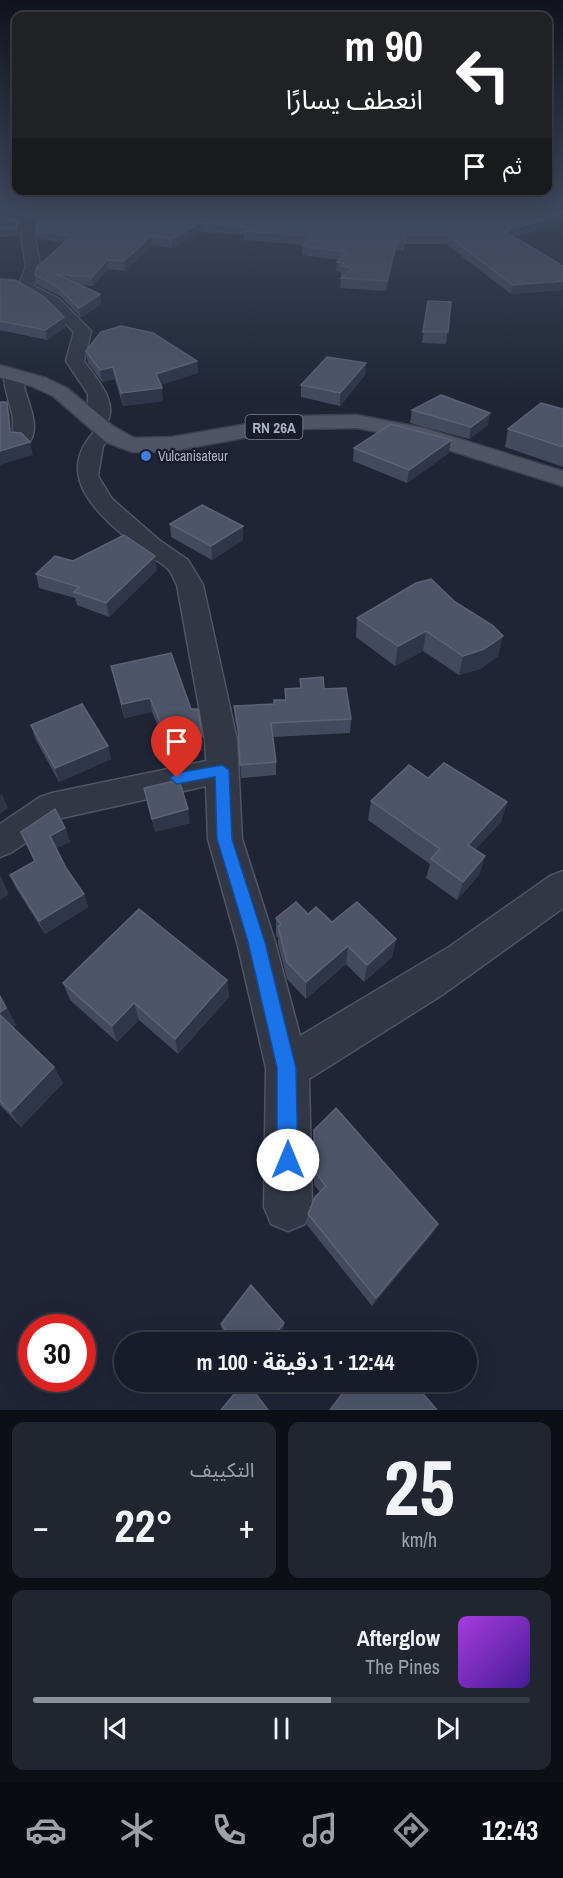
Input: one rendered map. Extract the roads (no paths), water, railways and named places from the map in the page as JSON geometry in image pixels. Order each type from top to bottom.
[{"type":"main road","name":"RN 26A","points":[[7,373],[41,382],[60,392],[102,427],[130,445],[145,446],[303,423],[361,421],[394,428],[563,479]]},
{"type":"street","points":[[32,269],[26,288],[51,301],[83,331],[75,361],[97,388],[101,402],[102,427],[88,459],[87,477],[103,502],[150,545],[179,565],[190,585],[221,740],[225,839],[256,942],[287,1068],[288,1207]]},
{"type":"street","points":[[7,373],[12,391],[21,405],[26,424],[22,439]]},
{"type":"street","points":[[0,842],[52,807],[133,787],[222,770]]},
{"type":"street","points":[[287,1068],[356,1027],[513,925],[563,887]]},
{"type":"place","name":"Vulcanisateur","points":[[146,456]]}]
